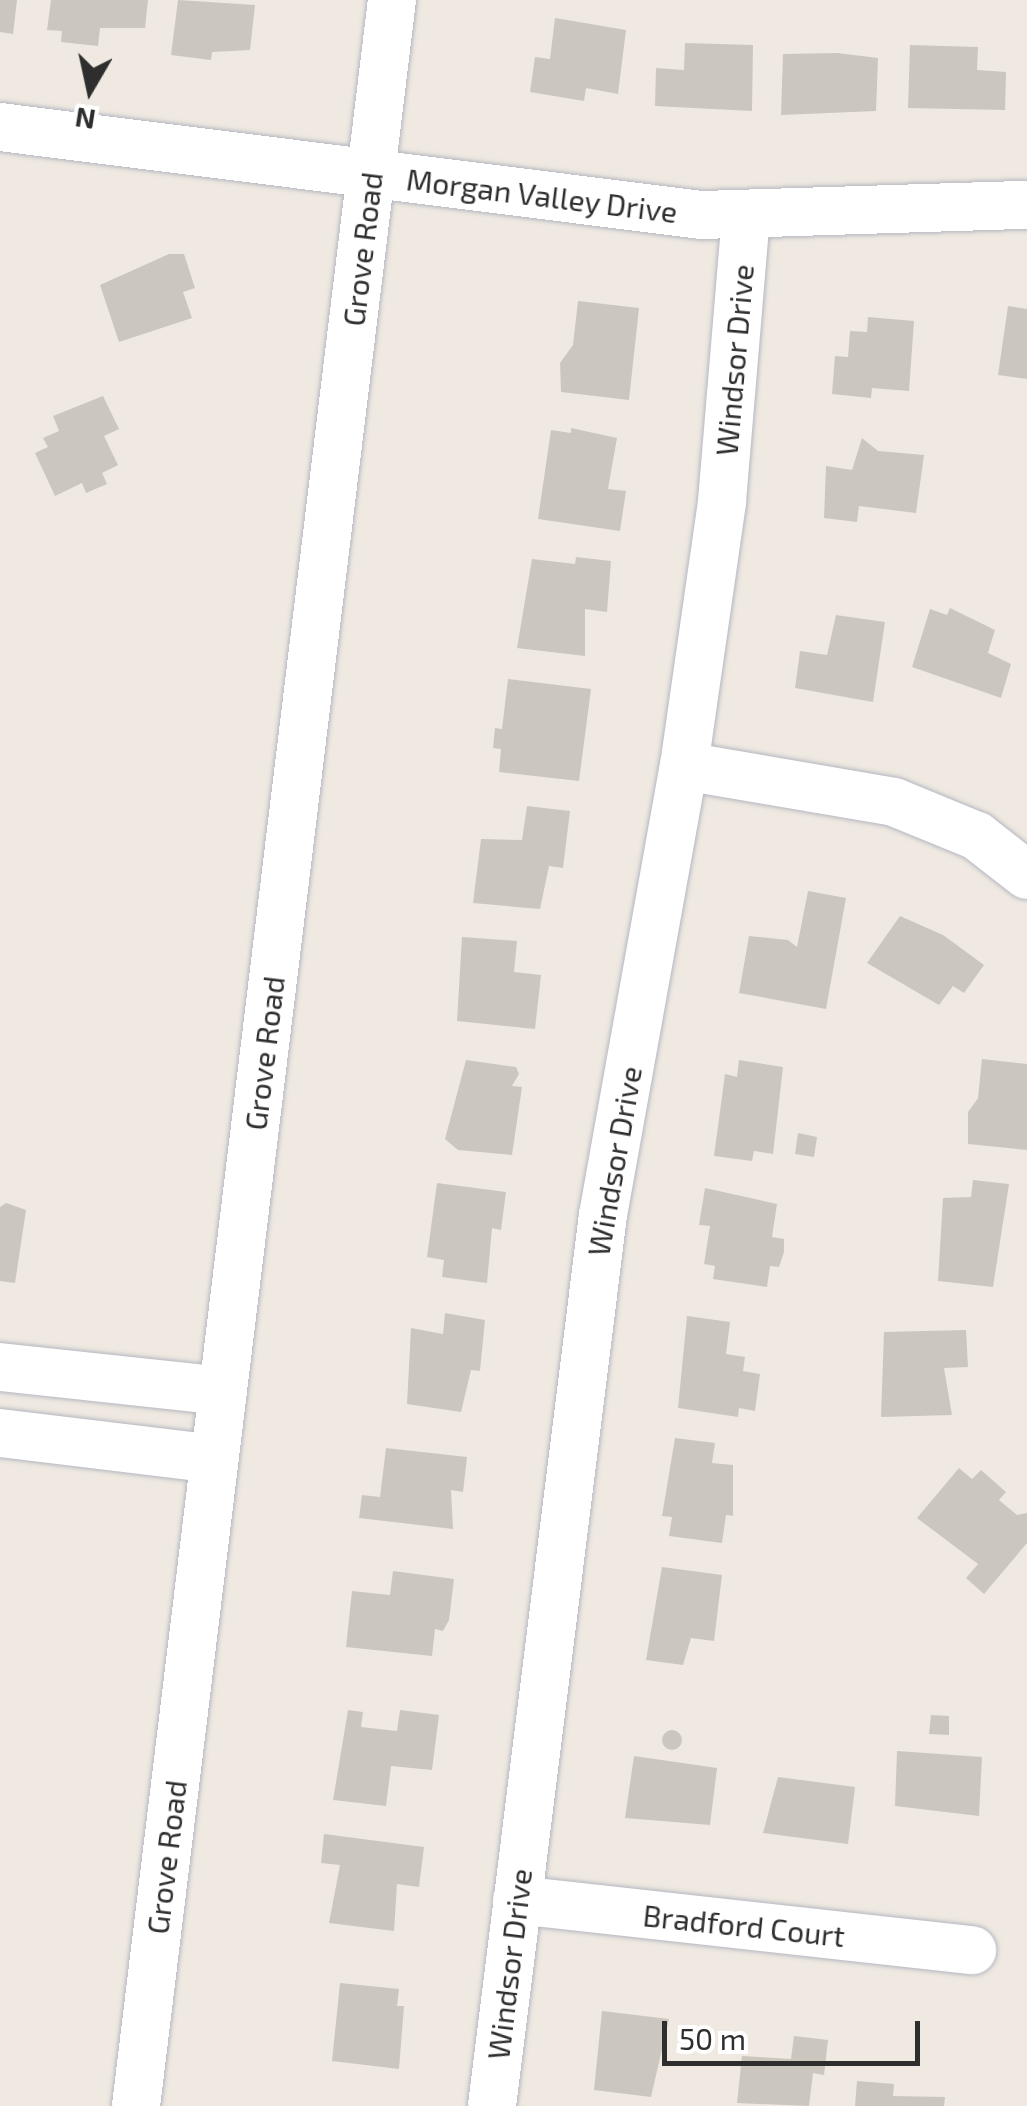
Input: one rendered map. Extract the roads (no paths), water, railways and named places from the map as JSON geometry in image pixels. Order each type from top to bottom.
[{"type":"street","name":"Grove Road","points":[[136,2106],[392,0]]},
{"type":"street","name":"Morgan Valley Drive","points":[[0,127],[746,218],[1027,205]]},
{"type":"street","name":"Windsor Drive","points":[[492,2106],[602,1215],[684,766],[722,501],[746,218]]},
{"type":"street","points":[[684,766],[894,802],[977,836],[1027,875]]},
{"type":"street","points":[[0,1367],[222,1391]]},
{"type":"street","points":[[0,1433],[214,1459]]},
{"type":"street","name":"Bradford Court","points":[[516,1900],[972,1950]]}]
